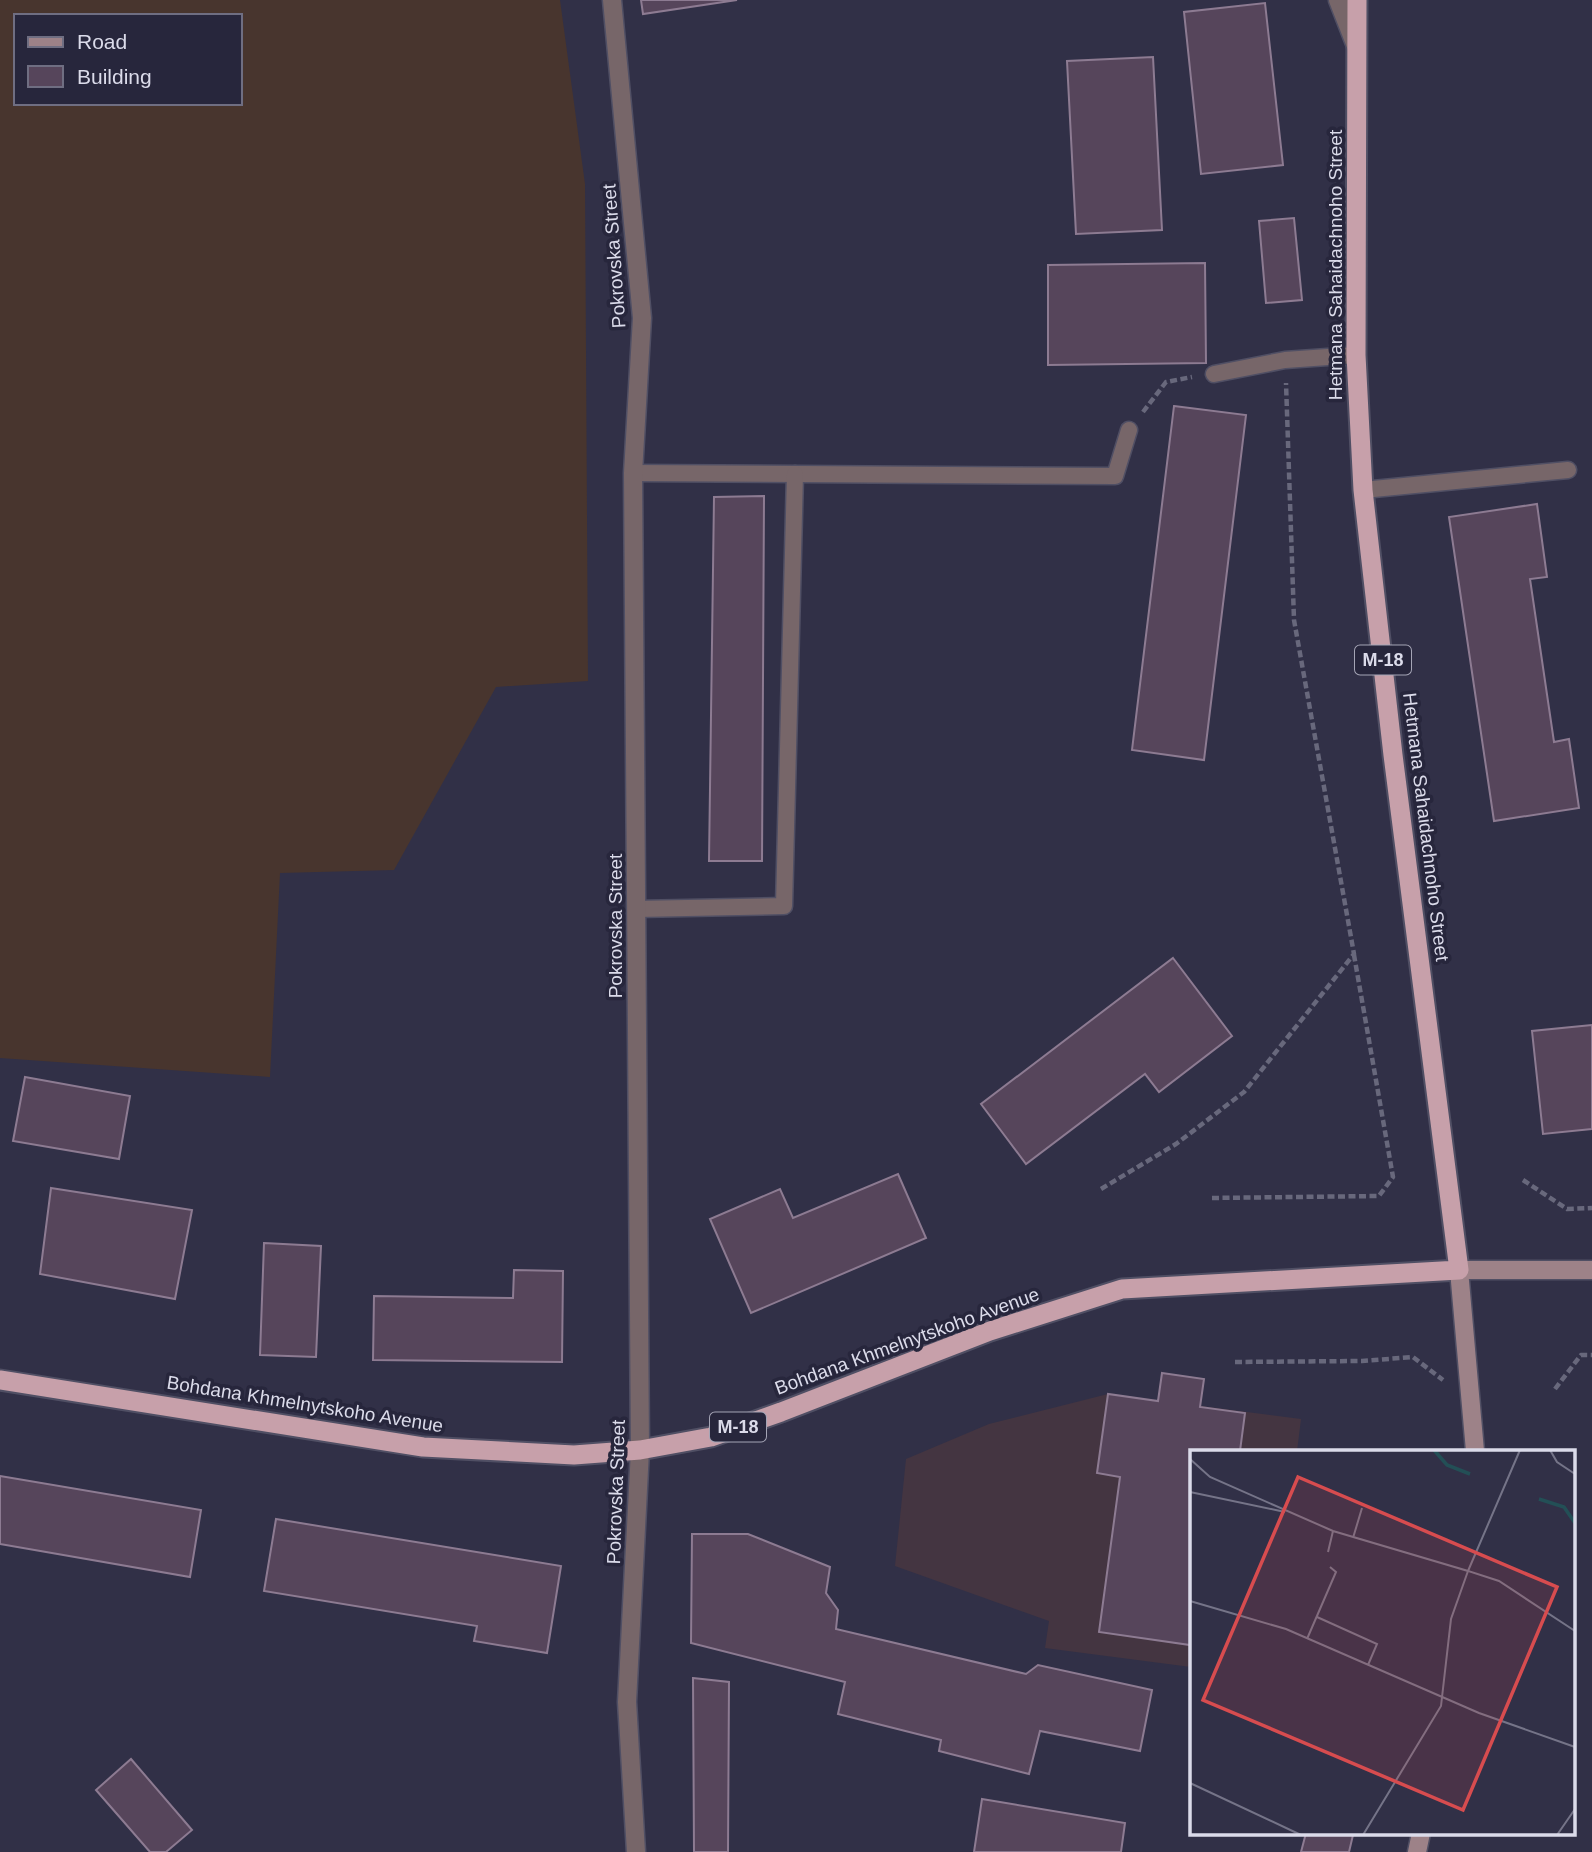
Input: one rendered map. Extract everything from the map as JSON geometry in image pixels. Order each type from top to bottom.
[{"type":"highway","name":"М-18","points":[[1357,0],[1357,47]]},
{"type":"highway","name":"Hetmana Sahaidachnoho Street","points":[[1357,47],[1356,355],[1363,490],[1459,1270]]},
{"type":"highway","name":"Bohdana Khmelnytskoho Avenue","points":[[0,1380],[423,1447],[574,1455],[640,1450],[711,1437],[990,1331],[1122,1289],[1459,1270]]},
{"type":"main road","points":[[1459,1270],[1592,1270]]},
{"type":"main road","name":"Hetmana Sahaidachnoho Street","points":[[1459,1270],[1475,1450]]},
{"type":"main road","points":[[1417,1852],[1421,1834]]},
{"type":"street","name":"Pokrovska Street","points":[[612,0],[642,318],[633,473],[640,1450],[628,1702],[636,1852]]},
{"type":"street","name":"Hetmana Sahaidachnoho Street","points":[[1338,0],[1357,47]]},
{"type":"lane","points":[[1213,374],[1285,360],[1356,355]]},
{"type":"lane","points":[[633,473],[1115,476],[1129,430]]},
{"type":"lane","points":[[1363,490],[1568,470]]},
{"type":"lane","points":[[636,908],[784,906],[794,474]]},
{"type":"path","points":[[1212,1198],[1379,1196],[1393,1177],[1294,620],[1285,360]]},
{"type":"path","points":[[1129,430],[1166,382]]},
{"type":"path","points":[[1101,1189],[1176,1144],[1244,1092],[1354,954]]},
{"type":"path","points":[[1523,1180],[1567,1209],[1592,1208]]},
{"type":"path","points":[[1555,1390],[1581,1355],[1592,1355]]},
{"type":"path","points":[[1235,1362],[1362,1362],[1413,1357],[1450,1384]]},
{"type":"shaded area","points":[[0,0],[560,0],[585,184],[588,681],[496,687],[394,870],[280,873],[270,1077],[0,1058]]},
{"type":"shaded area","points":[[1108,1394],[1301,1419],[1297,1450],[1190,1450],[1190,1667],[1045,1648],[1049,1621],[895,1566],[906,1459],[989,1424]]},
{"type":"building","points":[[641,0],[737,0],[643,14]]},
{"type":"building","points":[[1265,3],[1283,165],[1201,174],[1184,12]]},
{"type":"building","points":[[1153,57],[1162,230],[1076,234],[1067,61]]},
{"type":"building","points":[[1294,218],[1302,300],[1266,303],[1259,221]]},
{"type":"building","points":[[1205,263],[1206,363],[1048,365],[1048,265]]},
{"type":"building","points":[[1174,406],[1246,415],[1204,760],[1132,750]]},
{"type":"building","points":[[764,496],[762,861],[709,861],[714,497]]},
{"type":"building","points":[[1537,504],[1547,577],[1530,579],[1554,742],[1569,739],[1579,808],[1494,821],[1449,517]]},
{"type":"building","points":[[1173,958],[1232,1036],[1159,1092],[1145,1074],[1026,1164],[981,1104]]},
{"type":"building","points":[[1592,1025],[1592,1129],[1543,1134],[1532,1031]]},
{"type":"building","points":[[25,1077],[130,1096],[119,1159],[13,1141]]},
{"type":"building","points":[[898,1174],[926,1238],[751,1313],[710,1219],[780,1189],[793,1218]]},
{"type":"building","points":[[51,1188],[192,1210],[175,1299],[40,1274]]},
{"type":"building","points":[[264,1243],[321,1246],[316,1357],[260,1355]]},
{"type":"building","points":[[514,1270],[563,1271],[562,1362],[373,1360],[374,1296],[513,1298]]},
{"type":"building","points":[[1162,1373],[1204,1379],[1200,1407],[1245,1413],[1240,1450],[1190,1450],[1190,1645],[1099,1632],[1120,1477],[1097,1473],[1108,1394],[1158,1401]]},
{"type":"building","points":[[0,1476],[201,1510],[190,1577],[0,1544]]},
{"type":"building","points":[[276,1519],[561,1566],[547,1653],[474,1641],[477,1626],[264,1591]]},
{"type":"building","points":[[692,1534],[748,1534],[830,1567],[826,1593],[838,1610],[836,1629],[1026,1674],[1038,1665],[1152,1690],[1140,1751],[1040,1731],[1029,1774],[939,1751],[941,1740],[838,1714],[845,1682],[691,1643]]},
{"type":"building","points":[[693,1678],[729,1682],[728,1852],[694,1852]]},
{"type":"building","points":[[131,1759],[192,1830],[166,1852],[150,1852],[96,1790]]},
{"type":"building","points":[[982,1799],[1125,1823],[1121,1852],[974,1852]]},
{"type":"building","points":[[1306,1834],[1353,1835],[1349,1852],[1301,1852]]}]
